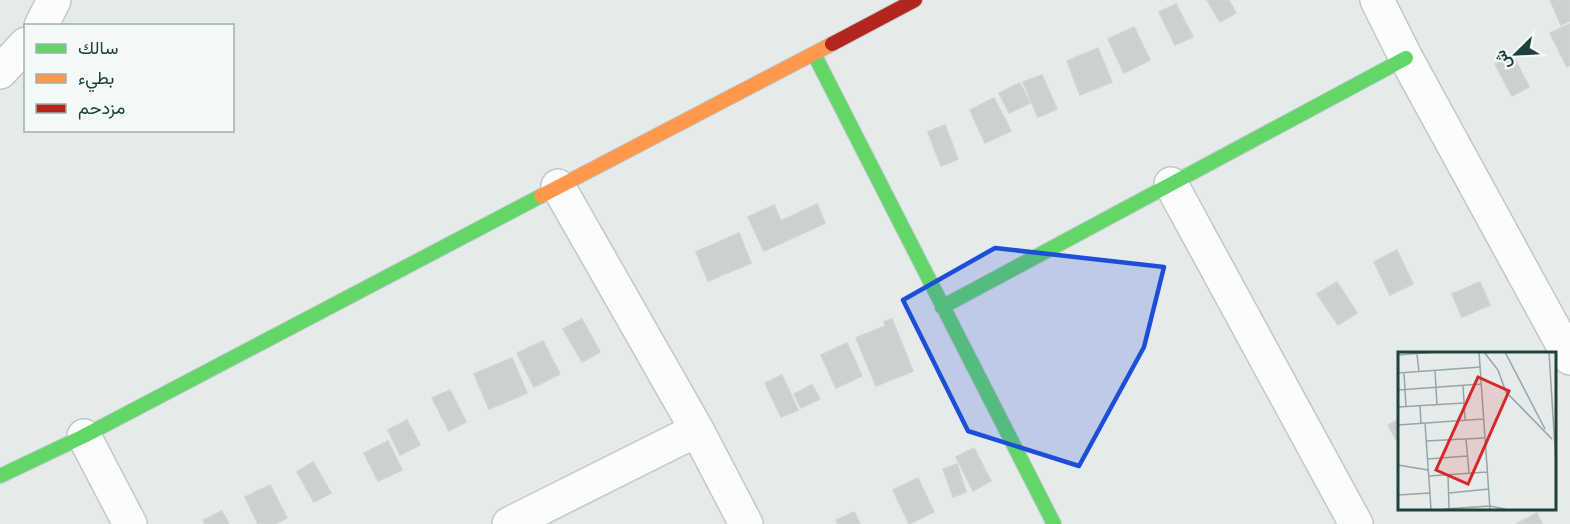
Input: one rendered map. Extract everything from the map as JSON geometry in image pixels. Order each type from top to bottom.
[{"type":"street","points":[[42,24],[54,0]]},
{"type":"street","points":[[0,476],[84,435],[915,0]]},
{"type":"street","points":[[1377,0],[1406,58],[1567,345]]},
{"type":"street","points":[[0,72],[24,46]]},
{"type":"street","points":[[814,54],[1054,524]]},
{"type":"street","points":[[942,308],[1406,58]]},
{"type":"street","points":[[1171,184],[1356,524]]},
{"type":"street","points":[[558,186],[697,430],[746,524]]},
{"type":"street","points":[[508,524],[697,430]]},
{"type":"street","points":[[84,435],[130,524]]},
{"type":"highlighted area","points":[[995,248],[1164,267],[1144,347],[1079,466],[968,431],[903,300]]},
{"type":"building","points":[[1207,0],[1229,0],[1236,13],[1220,22]]},
{"type":"building","points":[[1550,0],[1570,0],[1570,21],[1561,25]]},
{"type":"building","points":[[1176,4],[1193,37],[1175,45],[1159,12]]},
{"type":"building","points":[[1570,24],[1570,65],[1567,67],[1550,33]]},
{"type":"building","points":[[1134,27],[1150,60],[1124,73],[1108,39]]},
{"type":"building","points":[[1098,48],[1112,82],[1080,95],[1067,61]]},
{"type":"building","points":[[1513,55],[1529,87],[1512,96],[1495,64]]},
{"type":"building","points":[[1042,75],[1057,109],[1038,117],[1023,82]]},
{"type":"building","points":[[1020,83],[1030,103],[1009,113],[999,93]]},
{"type":"building","points":[[994,98],[1011,131],[985,143],[970,110]]},
{"type":"building","points":[[945,125],[958,159],[941,166],[928,132]]},
{"type":"building","points":[[817,204],[825,223],[764,251],[748,217],[774,205],[781,221]]},
{"type":"building","points":[[739,233],[751,263],[708,281],[696,252]]},
{"type":"building","points":[[1397,250],[1413,284],[1390,295],[1374,262]]},
{"type":"building","points":[[1337,282],[1357,313],[1338,325],[1317,294]]},
{"type":"building","points":[[1480,282],[1490,305],[1462,317],[1452,294]]},
{"type":"building","points":[[582,319],[600,352],[582,362],[563,329]]},
{"type":"building","points":[[892,319],[913,371],[876,386],[856,338],[885,326],[884,322]]},
{"type":"building","points":[[543,341],[560,374],[534,387],[517,353]]},
{"type":"building","points":[[847,343],[862,376],[836,388],[821,355]]},
{"type":"building","points":[[512,358],[527,393],[489,409],[474,374]]},
{"type":"building","points":[[782,375],[798,410],[781,417],[765,383]]},
{"type":"building","points":[[812,385],[820,399],[801,408],[794,394]]},
{"type":"building","points":[[450,390],[466,422],[449,431],[432,398]]},
{"type":"building","points":[[407,420],[420,445],[400,455],[388,430]]},
{"type":"building","points":[[1398,420],[1398,443],[1388,425]]},
{"type":"building","points":[[388,441],[402,470],[378,481],[364,453]]},
{"type":"building","points":[[974,448],[991,481],[973,491],[956,457]]},
{"type":"building","points":[[313,462],[331,493],[314,502],[297,472]]},
{"type":"building","points":[[957,464],[966,492],[953,497],[943,469]]},
{"type":"building","points":[[918,478],[934,512],[909,524],[893,490]]},
{"type":"building","points":[[270,485],[287,518],[275,524],[258,524],[245,497]]},
{"type":"building","points":[[222,511],[229,524],[205,524],[203,520]]},
{"type":"building","points":[[854,512],[860,524],[838,524],[836,520]]},
{"type":"building","points":[[1537,513],[1542,524],[1516,524]]},
{"type":"traffic: fast","points":[[814,54],[1054,524]]},
{"type":"traffic: fast","points":[[942,307],[1406,58]]},
{"type":"traffic: fast","points":[[0,476],[84,436],[541,196]]},
{"type":"traffic: slow","points":[[541,196],[832,44]]},
{"type":"traffic: jam","points":[[832,44],[915,0]]}]
